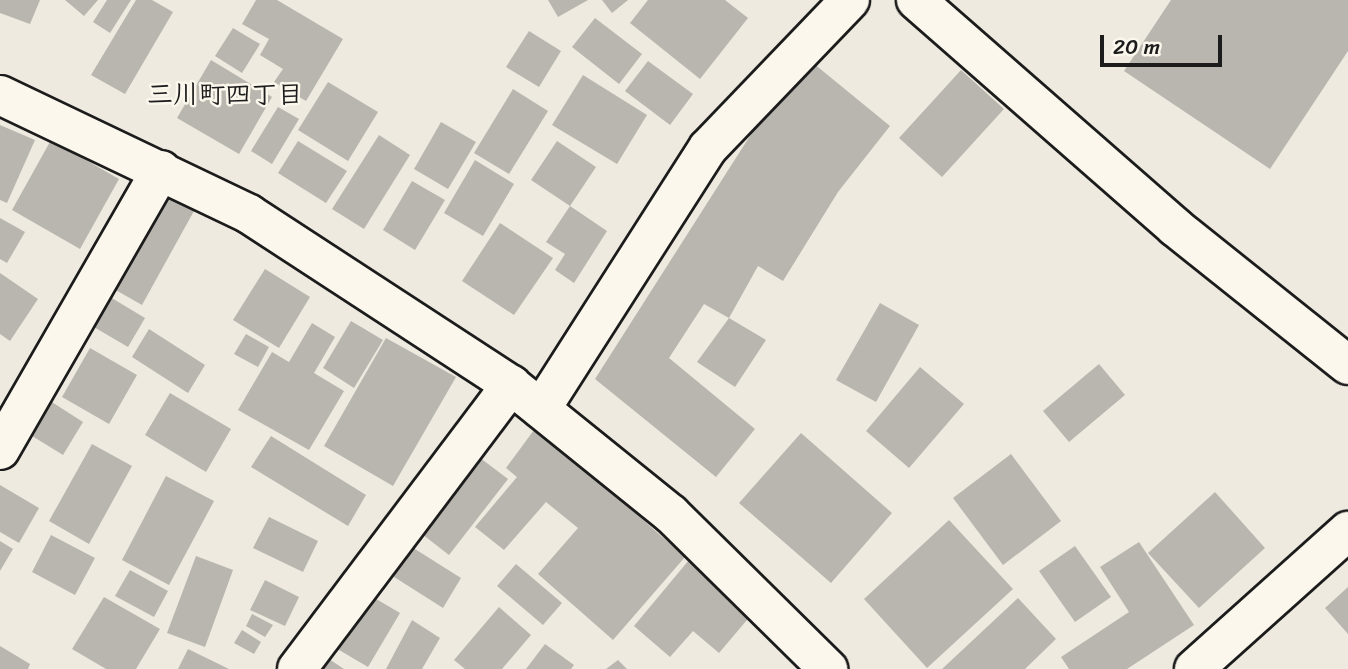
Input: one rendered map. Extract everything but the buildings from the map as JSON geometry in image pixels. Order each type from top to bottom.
[{"type":"street","points":[[541,409],[708,148],[850,0]]},
{"type":"street","points":[[916,0],[1175,227],[1348,365]]},
{"type":"street","points":[[0,94],[161,170],[335,267],[511,385],[671,513],[828,669]]},
{"type":"street","points":[[0,450],[161,170]]},
{"type":"street","points":[[297,669],[511,385]]},
{"type":"street","points":[[1194,669],[1348,531]]},
{"type":"district","name":"三川町四丁目","points":[[225,95]]}]
